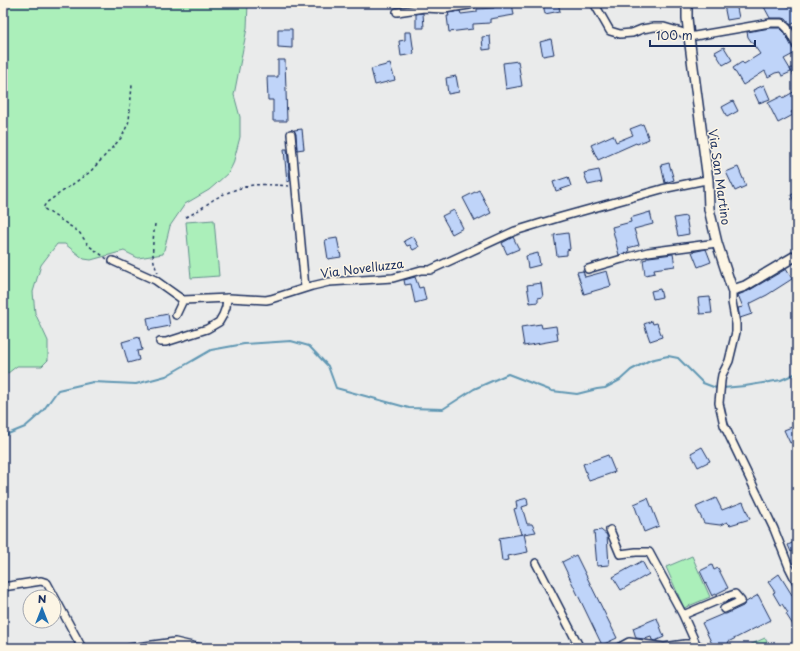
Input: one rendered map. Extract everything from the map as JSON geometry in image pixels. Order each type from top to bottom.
[{"type":"street","points":[[397,12],[424,8],[444,9],[476,3]]},
{"type":"street","points":[[594,3],[610,31],[620,34],[664,26],[681,32],[689,37],[770,23],[782,23],[788,29],[796,42]]},
{"type":"street","name":"Via San Martino","points":[[687,3],[689,37],[708,180],[710,209],[717,243],[732,289],[732,302],[736,324],[736,332],[729,361],[722,375],[719,403],[724,425],[774,529],[797,583]]},
{"type":"street","points":[[291,134],[305,288]]},
{"type":"street","name":"Via Novelluzza","points":[[183,300],[227,298],[266,300],[329,282],[393,278],[421,270],[430,270],[515,231],[662,189],[708,180]]},
{"type":"street","points":[[588,269],[622,258],[648,252],[717,243]]},
{"type":"street","points":[[732,289],[745,286],[797,255]]},
{"type":"street","points":[[113,261],[155,280],[183,300],[176,315]]},
{"type":"street","points":[[160,342],[166,342],[206,329],[219,322],[226,307],[227,298]]},
{"type":"street","points":[[610,530],[620,554],[649,552],[699,646]]},
{"type":"street","points":[[536,563],[580,648]]},
{"type":"street","points":[[3,586],[41,581],[47,583],[82,648]]},
{"type":"street","points":[[683,614],[721,598],[735,594],[741,601],[724,609]]},
{"type":"street","points":[[130,648],[175,642],[201,648]]},
{"type":"street","points":[[618,648],[629,642],[664,647],[686,644],[699,646]]},
{"type":"path","points":[[113,261],[89,246],[79,232],[43,208],[46,202],[90,172],[122,137],[129,121],[132,85]]},
{"type":"path","points":[[186,217],[196,213],[213,200],[223,195],[252,186],[296,186]]},
{"type":"path","points":[[155,224],[152,246],[155,266],[161,278]]},
{"type":"green space","points":[[3,3],[248,3],[247,28],[234,95],[240,117],[240,137],[233,164],[229,172],[209,190],[185,204],[170,226],[163,254],[138,258],[124,251],[91,260],[84,259],[65,244],[57,244],[41,265],[33,292],[35,313],[48,341],[48,360],[42,366],[17,366],[3,377]]},
{"type":"green space","points":[[214,220],[219,276],[191,278],[186,222]]},
{"type":"green space","points":[[692,556],[710,597],[684,608],[666,567]]},
{"type":"green space","points":[[765,638],[770,648],[743,648]]},
{"type":"building","points":[[493,3],[512,3],[514,15],[490,19],[490,23],[473,24],[473,29],[449,32],[448,13],[460,11],[461,14],[477,12],[477,9],[494,8]]},
{"type":"building","points":[[543,3],[558,3],[560,11],[545,14]]},
{"type":"building","points":[[736,3],[739,18],[727,20],[724,5]]},
{"type":"building","points":[[762,3],[786,3],[788,7],[794,3],[797,3],[797,21],[791,25],[786,19],[783,18],[770,18]]},
{"type":"building","points":[[423,13],[424,28],[416,28],[416,14]]},
{"type":"building","points":[[770,28],[780,28],[784,32],[793,49],[797,51],[784,59],[791,72],[782,76],[780,72],[775,73],[768,77],[765,71],[743,85],[733,68],[742,62],[744,64],[760,54],[748,37],[747,32]]},
{"type":"building","points":[[278,29],[292,29],[292,48],[278,47]]},
{"type":"building","points":[[405,32],[411,32],[414,54],[401,56],[399,41],[405,40]]},
{"type":"building","points":[[490,36],[491,49],[483,50],[482,37]]},
{"type":"building","points":[[551,39],[554,54],[543,56],[540,42]]},
{"type":"building","points":[[724,47],[732,60],[723,65],[715,52]]},
{"type":"building","points":[[278,60],[285,60],[287,121],[273,121],[273,100],[268,100],[267,77],[278,77]]},
{"type":"building","points":[[518,61],[522,86],[506,89],[503,63]]},
{"type":"building","points":[[390,64],[395,80],[375,85],[371,69]]},
{"type":"building","points":[[797,65],[797,81],[790,69]]},
{"type":"building","points":[[456,76],[459,92],[448,94],[446,78]]},
{"type":"building","points":[[764,85],[770,99],[759,103],[753,90]]},
{"type":"building","points":[[797,90],[797,109],[791,112],[793,115],[778,123],[768,103],[782,96],[783,98]]},
{"type":"building","points":[[733,101],[738,111],[727,117],[722,107]]},
{"type":"building","points":[[643,124],[649,139],[637,144],[636,143],[598,160],[591,145],[613,135],[616,142],[633,135],[630,129]]},
{"type":"building","points":[[302,129],[304,149],[297,150],[296,134],[294,130]]},
{"type":"building","points":[[284,149],[287,149],[290,181],[287,182]]},
{"type":"building","points":[[669,163],[674,180],[665,183],[661,165]]},
{"type":"building","points":[[738,167],[746,186],[735,191],[726,172]]},
{"type":"building","points":[[599,170],[602,182],[588,185],[584,173]]},
{"type":"building","points":[[568,177],[571,186],[556,191],[553,182]]},
{"type":"building","points":[[479,190],[491,213],[475,221],[463,198]]},
{"type":"building","points":[[797,192],[797,207],[791,195]]},
{"type":"building","points":[[454,210],[463,228],[452,234],[442,216]]},
{"type":"building","points":[[650,212],[653,224],[634,229],[639,245],[628,248],[629,252],[619,255],[612,227],[631,222],[630,218]]},
{"type":"building","points":[[686,216],[689,234],[678,236],[674,218]]},
{"type":"building","points":[[568,233],[570,249],[567,250],[567,255],[557,256],[554,235]]},
{"type":"building","points":[[413,236],[419,247],[413,250],[410,245],[407,246],[404,241]]},
{"type":"building","points":[[513,237],[519,249],[507,254],[502,243]]},
{"type":"building","points":[[337,238],[341,257],[328,259],[325,240]]},
{"type":"building","points":[[706,249],[711,262],[698,267],[692,252]]},
{"type":"building","points":[[538,253],[540,265],[528,268],[526,256]]},
{"type":"building","points":[[673,254],[675,266],[654,269],[655,273],[645,275],[643,260],[647,259],[647,257]]},
{"type":"building","points":[[786,269],[792,279],[767,295],[749,304],[752,314],[740,318],[738,308],[743,307],[738,295],[748,291]]},
{"type":"building","points":[[583,271],[585,277],[607,271],[611,286],[584,294],[577,272]]},
{"type":"building","points":[[415,277],[419,288],[423,287],[426,300],[415,303],[411,284],[405,285],[404,280]]},
{"type":"building","points":[[541,283],[543,297],[538,298],[538,302],[530,303],[527,285]]},
{"type":"building","points":[[660,289],[662,297],[653,299],[651,291]]},
{"type":"building","points":[[710,297],[712,313],[700,314],[698,298]]},
{"type":"building","points":[[168,314],[170,326],[149,330],[147,318]]},
{"type":"building","points":[[652,321],[653,324],[657,323],[662,337],[650,341],[644,324]]},
{"type":"building","points":[[541,324],[542,328],[556,326],[558,340],[524,346],[521,327]]},
{"type":"building","points":[[139,337],[142,350],[137,351],[139,360],[128,363],[122,342]]},
{"type":"building","points":[[797,425],[797,440],[790,443],[784,430]]},
{"type":"building","points":[[702,447],[710,461],[698,467],[691,453]]},
{"type":"building","points":[[608,455],[615,472],[589,481],[583,464]]},
{"type":"building","points":[[527,498],[528,505],[522,507],[527,524],[532,524],[536,532],[524,534],[528,552],[508,556],[509,560],[502,561],[499,538],[523,534],[521,534],[514,509],[517,508],[516,501]]},
{"type":"building","points":[[648,498],[659,526],[644,532],[634,504]]},
{"type":"building","points":[[716,498],[722,510],[743,502],[750,519],[730,525],[727,522],[720,525],[704,523],[696,507]]},
{"type":"building","points":[[601,530],[607,535],[609,565],[597,566],[594,531]]},
{"type":"building","points":[[794,542],[797,548],[791,552],[788,545]]},
{"type":"building","points":[[576,555],[617,638],[602,645],[562,562]]},
{"type":"building","points":[[642,561],[649,574],[621,590],[613,577]]},
{"type":"building","points":[[712,565],[714,570],[718,568],[728,588],[712,596],[700,571]]},
{"type":"building","points":[[779,574],[797,603],[797,622],[793,625],[786,614],[788,613],[782,604],[780,605],[773,593],[775,592],[768,582]]},
{"type":"building","points":[[758,595],[771,620],[728,642],[729,644],[719,648],[714,648],[702,623],[743,606],[746,602]]},
{"type":"building","points":[[657,618],[664,637],[655,641],[652,640],[651,637],[645,639],[636,638],[633,628]]},
{"type":"waterway","points":[[3,436],[25,427],[42,412],[58,390],[93,382],[136,384],[166,376],[211,350],[244,344],[291,341],[309,346],[328,366],[336,388],[409,408],[443,409],[474,389],[508,374],[552,391],[577,394],[605,388],[620,380],[631,370],[650,360],[668,356],[678,358],[703,383],[719,388]]},
{"type":"waterway","points":[[723,388],[781,380],[797,373]]}]
